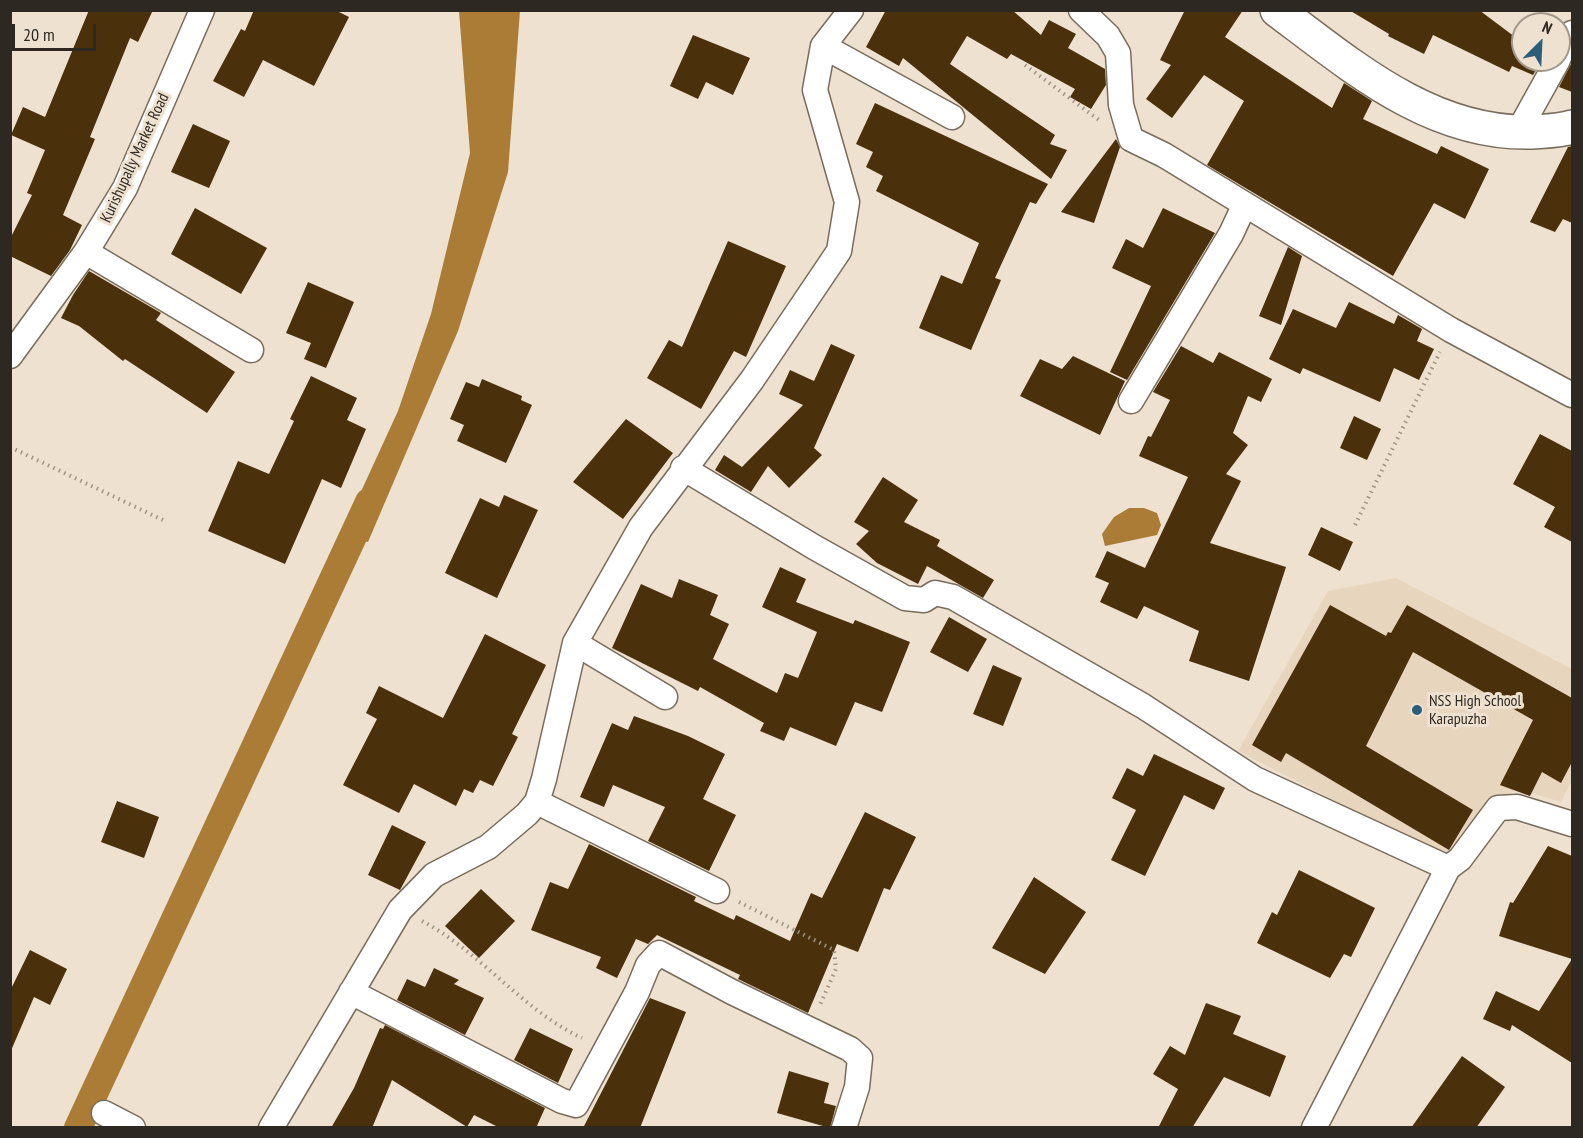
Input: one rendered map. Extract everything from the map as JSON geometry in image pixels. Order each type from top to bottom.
[{"type":"main road","points":[[1277,10],[1371,81],[1451,120],[1496,132],[1560,131],[1572,127]]},
{"type":"street","name":"Kurishupally Market Road","points":[[10,356],[86,252],[124,188],[202,10]]},
{"type":"street","points":[[271,1128],[400,910],[434,875],[488,848],[527,814],[537,802],[575,643],[640,527],[752,380],[839,251],[847,202],[815,90],[823,46],[851,10]]},
{"type":"street","points":[[1081,10],[1108,36],[1118,53],[1121,105],[1131,139],[1164,155],[1244,206],[1451,330],[1572,395]]},
{"type":"street","points":[[823,46],[951,117]]},
{"type":"street","points":[[1518,132],[1551,72]]},
{"type":"street","points":[[1131,401],[1231,234],[1244,206]]},
{"type":"street","points":[[86,252],[251,350]]},
{"type":"street","points":[[683,468],[904,598],[924,600],[935,593],[953,597],[1143,706],[1256,779],[1448,868]]},
{"type":"street","points":[[575,643],[665,697]]},
{"type":"street","points":[[537,802],[717,891]]},
{"type":"street","points":[[1314,1128],[1448,868],[1460,859],[1498,808],[1517,807],[1572,824]]},
{"type":"street","points":[[351,992],[562,1101],[576,1105],[637,992],[648,965],[659,953],[850,1049],[860,1058],[856,1087],[844,1128]]},
{"type":"street","points":[[104,1113],[133,1128]]},
{"type":"path","points":[[1025,65],[1090,115],[1131,139]]},
{"type":"path","points":[[1354,525],[1451,330]]},
{"type":"path","points":[[10,447],[167,522]]},
{"type":"path","points":[[717,891],[834,950],[836,969],[808,1029]]},
{"type":"path","points":[[400,910],[447,935],[558,1027],[605,1049]]},
{"type":"shaded area","points":[[459,11],[520,11],[508,172],[458,331],[368,542],[341,535],[398,411],[431,314],[470,153]]},
{"type":"shaded area","points":[[1129,508],[1144,508],[1157,513],[1161,525],[1157,535],[1105,546],[1102,534],[1114,517]]},
{"type":"shaded area","name":"NSS High School Karapuzha","points":[[1396,578],[1572,669],[1572,780],[1561,802],[1517,789],[1477,816],[1452,861],[1238,751],[1328,591]]},
{"type":"building","points":[[89,10],[153,10],[138,42],[130,38],[90,137],[95,139],[63,215],[82,225],[70,250],[51,276],[10,256],[10,239],[32,195],[27,193],[45,150],[11,135],[23,107],[45,117]]},
{"type":"building","points":[[254,10],[335,10],[349,17],[314,86],[263,60],[244,97],[213,81],[241,29],[245,31]]},
{"type":"building","points":[[886,10],[1012,10],[1041,35],[1049,20],[1076,34],[1068,48],[1105,69],[1106,85],[1091,109],[1070,97],[1075,89],[1011,54],[1007,59],[967,36],[950,64],[1055,135],[1050,144],[1067,150],[1051,179],[903,58],[899,66],[866,47]]},
{"type":"building","points":[[1185,10],[1243,10],[1225,37],[1332,108],[1344,83],[1372,101],[1363,119],[1437,154],[1441,146],[1489,169],[1465,219],[1434,203],[1393,276],[1207,165],[1244,101],[1204,75],[1172,118],[1146,99],[1171,65],[1160,60]]},
{"type":"building","points":[[1349,10],[1479,10],[1511,34],[1511,68],[1509,72],[1433,35],[1424,54],[1388,36],[1389,34]]},
{"type":"building","points":[[693,35],[750,58],[733,95],[706,82],[698,99],[670,86]]},
{"type":"building","points":[[1572,62],[1572,92],[1559,87],[1567,72],[1571,72]]},
{"type":"building","points":[[875,103],[1048,184],[1036,204],[1030,202],[995,278],[1001,280],[971,350],[919,328],[941,275],[962,284],[979,243],[876,191],[883,176],[866,167],[873,152],[856,144]]},
{"type":"building","points":[[193,124],[230,141],[209,188],[171,172]]},
{"type":"building","points":[[1116,139],[1120,147],[1094,223],[1061,212]]},
{"type":"building","points":[[1572,146],[1572,223],[1563,219],[1555,232],[1530,222],[1568,147]]},
{"type":"building","points":[[195,208],[267,248],[241,294],[171,254]]},
{"type":"building","points":[[1163,208],[1215,233],[1127,380],[1110,372],[1151,286],[1112,268],[1126,239],[1143,248]]},
{"type":"building","points":[[728,241],[786,266],[746,357],[734,351],[701,409],[647,378],[669,340],[682,347]]},
{"type":"building","points":[[1288,247],[1302,256],[1281,325],[1259,316]]},
{"type":"building","points":[[89,271],[161,313],[156,320],[235,372],[207,413],[125,359],[123,361],[79,326],[61,318]]},
{"type":"building","points":[[308,282],[354,302],[326,368],[304,359],[311,343],[286,333]]},
{"type":"building","points":[[1349,302],[1394,324],[1398,315],[1422,329],[1417,341],[1434,349],[1419,380],[1394,368],[1380,402],[1303,368],[1300,374],[1269,359],[1293,309],[1336,328]]},
{"type":"building","points":[[831,344],[855,355],[814,448],[822,455],[789,488],[768,466],[751,492],[715,470],[724,455],[742,467],[803,405],[779,394],[790,370],[814,381]]},
{"type":"building","points":[[1181,346],[1213,363],[1219,352],[1272,379],[1261,402],[1248,396],[1233,433],[1248,445],[1226,474],[1241,481],[1210,543],[1286,567],[1249,681],[1189,661],[1199,631],[1144,606],[1137,619],[1100,602],[1109,583],[1095,577],[1107,551],[1145,568],[1188,477],[1139,456],[1148,436],[1151,437],[1170,400],[1153,392]]},
{"type":"building","points":[[1073,356],[1125,381],[1100,435],[1020,396],[1040,359],[1062,369]]},
{"type":"building","points":[[311,376],[357,398],[347,420],[366,429],[341,488],[322,479],[285,564],[208,531],[238,461],[269,474],[294,421],[290,419]]},
{"type":"building","points":[[482,379],[522,396],[521,400],[532,405],[506,463],[457,441],[464,425],[450,419],[466,382],[479,387]]},
{"type":"building","points":[[1354,416],[1381,429],[1367,460],[1340,448]]},
{"type":"building","points":[[626,419],[673,453],[623,519],[573,482]]},
{"type":"building","points":[[1540,434],[1572,451],[1572,542],[1544,527],[1555,507],[1513,484]]},
{"type":"building","points":[[883,477],[918,500],[904,522],[940,540],[937,546],[994,580],[983,598],[927,566],[918,584],[877,563],[856,544],[869,531],[854,522]]},
{"type":"building","points":[[504,495],[538,510],[497,598],[445,573],[480,498],[499,507]]},
{"type":"building","points":[[1321,527],[1353,542],[1340,571],[1308,555]]},
{"type":"building","points":[[780,567],[806,579],[796,602],[853,624],[855,620],[910,642],[882,712],[855,702],[836,746],[790,727],[784,741],[760,731],[764,723],[700,687],[698,691],[612,648],[641,584],[672,598],[679,579],[718,595],[710,615],[729,624],[713,659],[777,693],[785,673],[798,678],[817,632],[762,607]]},
{"type":"building","points":[[1330,605],[1386,636],[1388,632],[1391,633],[1407,605],[1572,698],[1572,762],[1561,783],[1542,772],[1530,796],[1500,785],[1533,720],[1413,652],[1366,746],[1473,810],[1449,850],[1286,753],[1281,762],[1252,745]]},
{"type":"building","points":[[949,617],[987,639],[968,672],[930,652]]},
{"type":"building","points":[[485,634],[546,665],[512,734],[518,737],[493,786],[480,780],[473,793],[464,789],[456,806],[414,784],[399,813],[343,785],[377,719],[366,713],[379,686],[443,718]]},
{"type":"building","points":[[993,665],[1022,678],[1003,726],[973,714]]},
{"type":"building","points":[[634,716],[688,736],[725,754],[703,799],[736,815],[709,871],[648,841],[665,807],[613,785],[604,807],[580,797],[612,723],[628,730]]},
{"type":"building","points":[[1154,754],[1225,788],[1214,810],[1184,795],[1145,876],[1111,860],[1136,810],[1112,798],[1127,768],[1143,776]]},
{"type":"building","points":[[117,801],[159,817],[144,858],[101,842]]},
{"type":"building","points":[[865,812],[916,837],[890,890],[884,888],[858,952],[837,944],[808,1013],[738,979],[740,975],[657,935],[648,944],[636,939],[617,978],[596,968],[601,957],[531,930],[550,882],[568,889],[589,844],[696,897],[694,901],[734,920],[736,915],[790,941],[811,893],[822,898]]},
{"type":"building","points":[[392,825],[426,842],[400,890],[368,875]]},
{"type":"building","points":[[1548,846],[1572,856],[1572,959],[1499,936],[1510,902],[1513,903]]},
{"type":"building","points":[[1299,870],[1375,908],[1351,957],[1344,954],[1330,978],[1257,943],[1272,912],[1277,915]]},
{"type":"building","points":[[1034,877],[1086,912],[1045,974],[992,948]]},
{"type":"building","points":[[481,889],[515,921],[479,958],[445,926]]},
{"type":"building","points":[[30,950],[67,969],[50,1005],[34,997],[10,1053],[10,991]]},
{"type":"building","points":[[1572,959],[1572,1063],[1512,1025],[1510,1031],[1483,1019],[1496,991],[1539,1011]]},
{"type":"building","points":[[434,968],[459,980],[454,984],[484,998],[465,1035],[397,1000],[407,979],[425,987]]},
{"type":"building","points":[[650,998],[686,1012],[640,1128],[583,1128]]},
{"type":"building","points":[[1206,1003],[1241,1016],[1233,1034],[1286,1056],[1270,1097],[1224,1077],[1192,1128],[1158,1128],[1178,1089],[1153,1074],[1170,1046],[1185,1055]]},
{"type":"building","points":[[385,1025],[545,1108],[536,1128],[500,1128],[474,1115],[467,1127],[392,1080],[372,1128],[331,1128],[354,1088],[380,1028],[383,1029]]},
{"type":"building","points":[[530,1028],[573,1049],[558,1083],[514,1060]]},
{"type":"building","points":[[1462,1056],[1505,1087],[1476,1128],[1411,1128]]},
{"type":"building","points":[[789,1071],[829,1083],[824,1103],[836,1106],[830,1128],[777,1113]]},
{"type":"waterway","points":[[78,1128],[369,502]]},
{"type":"place","name":"NSS High School Karapuzha","points":[[1417,710]]}]
